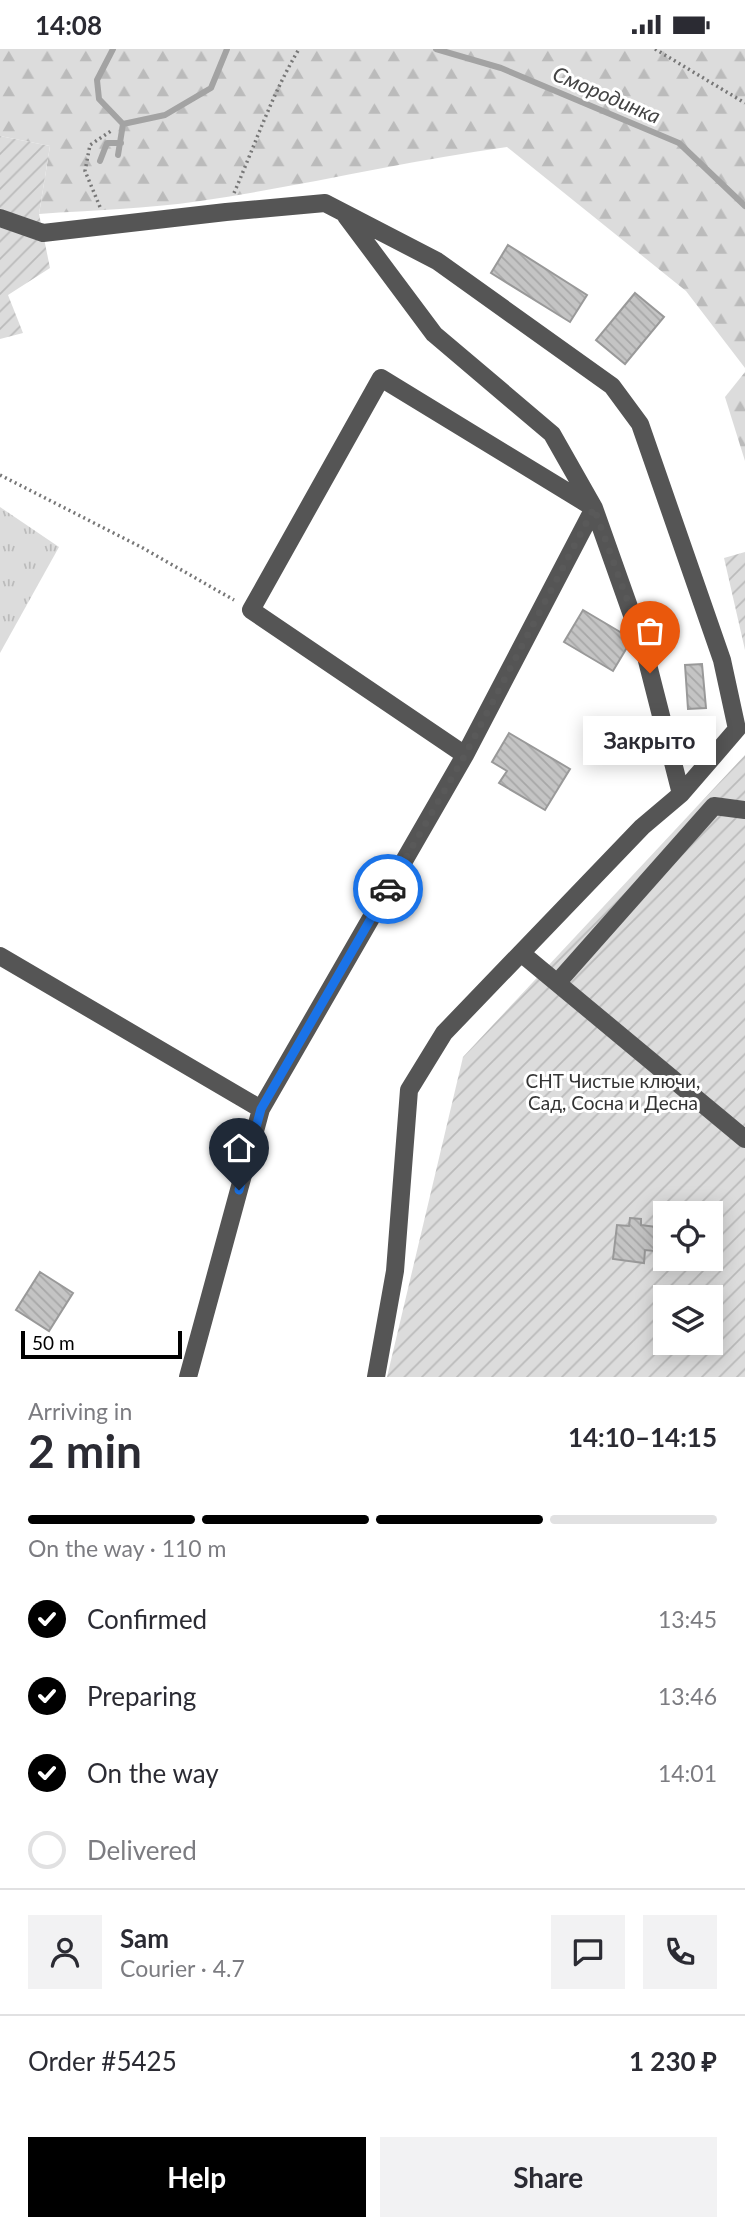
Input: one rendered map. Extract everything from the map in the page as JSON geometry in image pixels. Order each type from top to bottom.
[{"type":"street","points":[[0,218],[43,233],[325,203],[436,261],[612,386],[640,424],[722,660],[741,727],[681,794],[642,827],[443,1033],[409,1090],[395,1271],[376,1377]]},
{"type":"street","points":[[342,212],[434,334],[552,434],[594,508],[645,649],[681,794]]},
{"type":"street","points":[[465,755],[251,610],[381,378],[594,508]]},
{"type":"street","points":[[188,1377],[261,1109],[465,755],[594,508]]},
{"type":"street","points":[[557,983],[713,806],[745,810]]},
{"type":"street","points":[[521,953],[745,1139]]},
{"type":"street","points":[[0,956],[261,1109]]},
{"type":"path","points":[[226,212],[262,124],[299,49]]},
{"type":"path","points":[[655,49],[745,103]]},
{"type":"path","points":[[108,225],[85,171],[90,145],[111,131]]},
{"type":"path","points":[[0,475],[141,547],[251,610]]},
{"type":"green space","points":[[0,49],[745,49],[745,368],[686,291],[507,147],[200,201],[140,208],[39,214],[50,146],[0,136]]},
{"type":"green space","points":[[0,136],[50,146],[39,214],[50,268],[8,295],[23,333],[0,339]]},
{"type":"green space","points":[[745,372],[745,461],[725,397]]},
{"type":"green space","points":[[0,507],[59,547],[0,653]]},
{"type":"green space","points":[[745,552],[745,650],[724,558]]},
{"type":"green space","name":"СНТ Чистые ключи, Сад, Сосна и Десна","points":[[745,755],[745,1377],[387,1377],[463,1057]]},
{"type":"building","points":[[508,245],[587,295],[570,322],[491,273]]},
{"type":"building","points":[[635,293],[664,317],[625,364],[596,340]]},
{"type":"building","points":[[583,610],[632,639],[613,671],[564,642]]},
{"type":"building","points":[[702,664],[706,708],[688,709],[685,665]]},
{"type":"building","points":[[509,733],[570,769],[545,810],[499,783],[507,771],[492,762]]},
{"type":"building","points":[[630,1218],[641,1219],[641,1225],[653,1226],[653,1251],[645,1250],[644,1263],[613,1259],[617,1225],[629,1226]]},
{"type":"building","points":[[40,1272],[73,1293],[49,1331],[16,1310]]},
{"type":"waterway","name":"Смородинка","points":[[113,49],[97,80],[99,99],[123,124],[165,115],[211,88],[227,49]]},
{"type":"waterway","name":"Смородинка","points":[[436,49],[501,68],[679,143],[745,206]]},
{"type":"waterway","points":[[118,155],[123,124]]},
{"type":"waterway","points":[[100,161],[107,143],[121,143]]},
{"type":"way so far","points":[[388,889],[465,755],[594,508],[645,649],[650,673]]},
{"type":"place","name":"Закрыто","points":[[650,673]]},
{"type":"route","points":[[239,1190],[261,1109],[388,889]]}]
